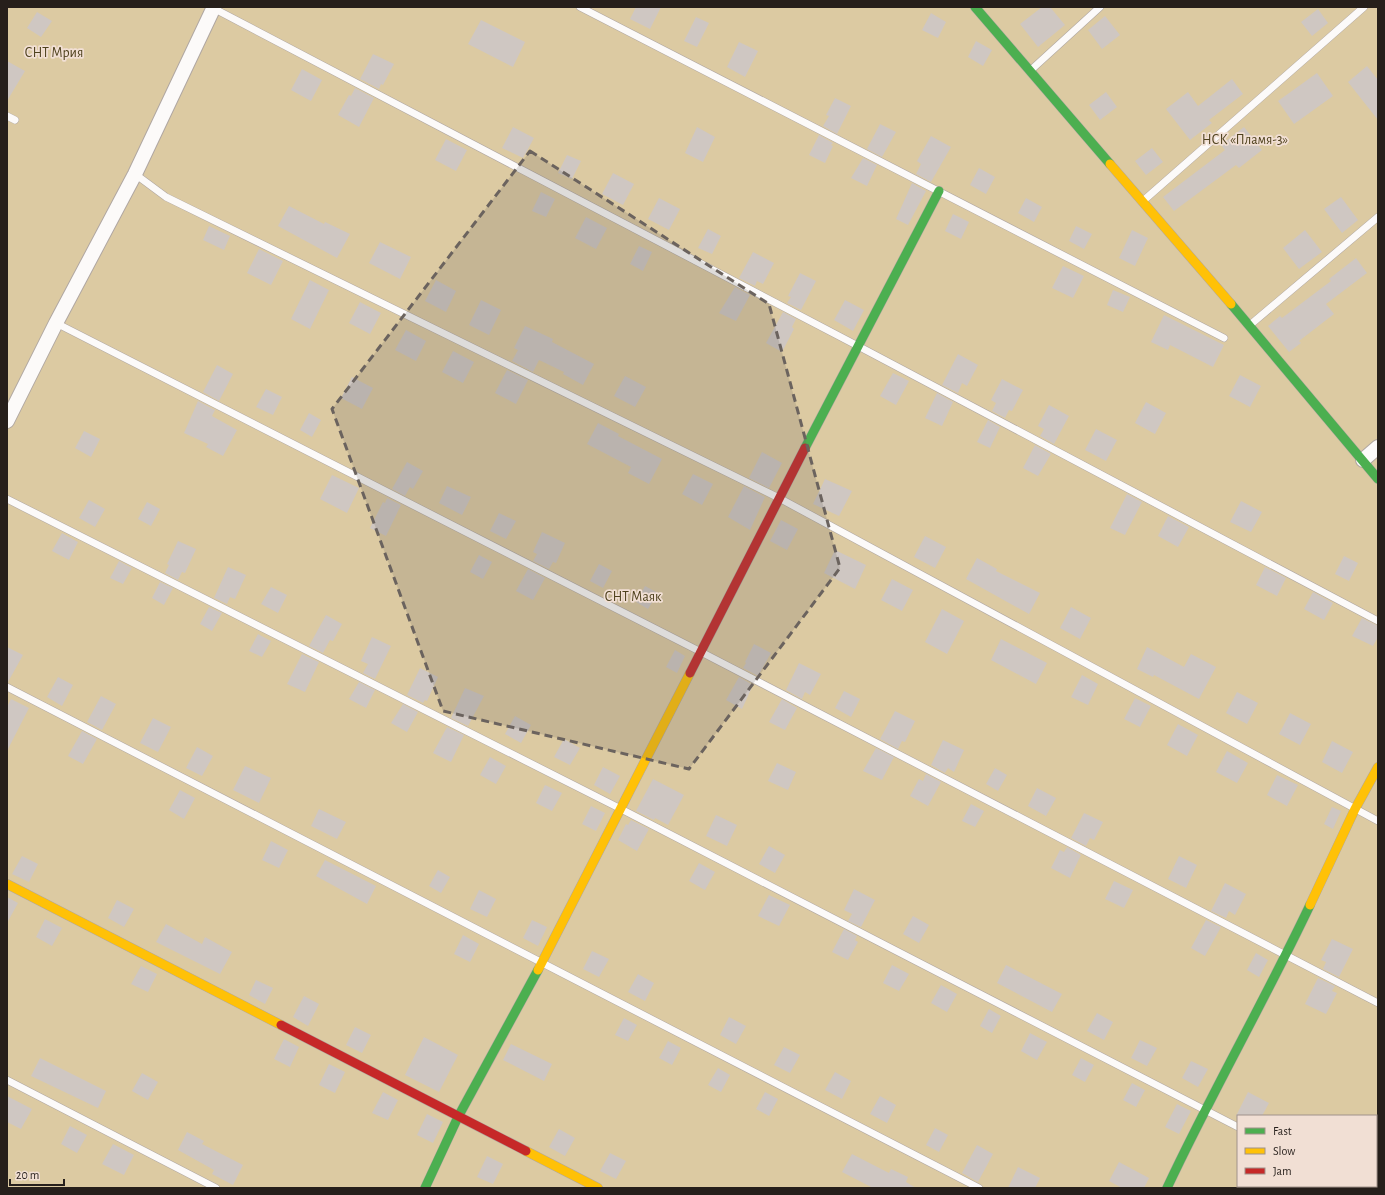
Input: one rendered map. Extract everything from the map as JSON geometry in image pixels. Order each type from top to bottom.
[{"type":"street","points":[[974,7],[1031,70],[1250,326],[1378,479]]},
{"type":"street","points":[[7,421],[56,323],[135,174],[213,8]]},
{"type":"street","points":[[425,1188],[458,1117],[542,963],[779,498],[939,192]]},
{"type":"street","points":[[1363,460],[1378,447]]},
{"type":"street","points":[[1167,1188],[1204,1110],[1286,956],[1355,809],[1378,767]]},
{"type":"street","points":[[7,884],[598,1188]]},
{"type":"lane","points":[[580,7],[1224,338]]},
{"type":"lane","points":[[1031,70],[1100,7]]},
{"type":"lane","points":[[1143,201],[1364,7]]},
{"type":"lane","points":[[213,8],[858,346],[1378,621]]},
{"type":"lane","points":[[7,116],[15,120]]},
{"type":"lane","points":[[135,174],[166,197],[779,498],[1378,821]]},
{"type":"lane","points":[[1250,326],[1378,217]]},
{"type":"lane","points":[[56,323],[701,652],[1378,1003]]},
{"type":"lane","points":[[7,499],[621,809],[1237,1126]]},
{"type":"lane","points":[[7,687],[979,1188]]},
{"type":"lane","points":[[7,1080],[216,1188]]},
{"type":"highlighted area","points":[[530,151],[769,304],[840,568],[689,769],[443,711],[332,409]]},
{"type":"green space","name":"СНТ Маяк","points":[[7,7],[1378,7],[1378,1188],[7,1188]]},
{"type":"building","points":[[636,7],[661,7],[650,29],[630,19]]},
{"type":"building","points":[[1042,7],[1050,7],[1065,25],[1038,47],[1020,24]]},
{"type":"building","points":[[1318,9],[1328,23],[1312,36],[1301,22]]},
{"type":"building","points":[[37,12],[52,21],[41,37],[27,28]]},
{"type":"building","points":[[931,13],[946,22],[938,38],[922,30]]},
{"type":"building","points":[[1105,16],[1120,35],[1102,49],[1088,30]]},
{"type":"building","points":[[696,17],[709,23],[697,47],[684,41]]},
{"type":"building","points":[[481,20],[525,42],[513,67],[468,44]]},
{"type":"building","points":[[976,41],[992,50],[983,66],[968,57]]},
{"type":"building","points":[[739,42],[758,51],[745,77],[727,67]]},
{"type":"building","points":[[373,54],[394,64],[383,85],[381,84],[379,89],[360,79]]},
{"type":"building","points":[[7,61],[25,71],[7,101]]},
{"type":"building","points":[[1367,66],[1378,80],[1378,120],[1348,82]]},
{"type":"building","points":[[302,69],[322,80],[311,101],[291,90]]},
{"type":"building","points":[[1317,73],[1333,96],[1294,124],[1278,101]]},
{"type":"building","points":[[1232,79],[1243,94],[1209,120],[1212,123],[1190,140],[1166,109],[1188,92],[1198,106]]},
{"type":"building","points":[[355,88],[374,98],[359,127],[338,115],[349,95],[351,96]]},
{"type":"building","points":[[1106,92],[1117,107],[1100,120],[1089,105]]},
{"type":"building","points":[[835,98],[851,106],[837,134],[823,126],[829,116],[826,115]]},
{"type":"building","points":[[880,124],[896,132],[882,157],[867,149]]},
{"type":"building","points":[[513,127],[534,138],[523,158],[502,148]]},
{"type":"building","points":[[697,127],[715,137],[703,162],[685,153]]},
{"type":"building","points":[[1244,127],[1262,150],[1239,168],[1236,165],[1174,211],[1163,197],[1225,150],[1221,145]]},
{"type":"building","points":[[819,135],[833,143],[825,163],[809,155]]},
{"type":"building","points":[[931,136],[951,147],[931,182],[916,174],[921,164],[917,161]]},
{"type":"building","points":[[446,139],[467,150],[456,171],[435,160]]},
{"type":"building","points":[[1152,148],[1163,162],[1146,175],[1135,161]]},
{"type":"building","points":[[567,155],[581,161],[572,179],[558,173]]},
{"type":"building","points":[[863,158],[877,165],[867,186],[851,178]]},
{"type":"building","points":[[979,168],[995,177],[986,194],[970,185]]},
{"type":"building","points":[[613,173],[634,184],[623,205],[602,194]]},
{"type":"building","points":[[912,183],[926,191],[908,225],[896,219]]},
{"type":"building","points":[[541,192],[555,199],[546,217],[532,211]]},
{"type":"building","points":[[1341,197],[1358,220],[1342,233],[1324,209]]},
{"type":"building","points":[[659,198],[680,209],[669,230],[648,219]]},
{"type":"building","points":[[1026,198],[1042,207],[1034,222],[1018,213]]},
{"type":"building","points":[[289,206],[324,224],[325,222],[350,234],[337,258],[278,226]]},
{"type":"building","points":[[953,214],[969,222],[961,239],[945,231]]},
{"type":"building","points":[[586,217],[607,228],[596,249],[575,238]]},
{"type":"building","points":[[209,226],[230,236],[224,250],[203,240]]},
{"type":"building","points":[[1076,226],[1092,234],[1084,249],[1069,241]]},
{"type":"building","points":[[708,229],[721,236],[712,254],[698,248]]},
{"type":"building","points":[[1132,230],[1148,238],[1135,266],[1119,258]]},
{"type":"building","points":[[1305,230],[1322,252],[1299,269],[1283,248]]},
{"type":"building","points":[[380,242],[411,257],[400,279],[369,263]]},
{"type":"building","points":[[639,246],[652,252],[643,271],[630,264]]},
{"type":"building","points":[[259,249],[283,261],[271,285],[247,273]]},
{"type":"building","points":[[753,252],[774,263],[763,284],[757,281],[755,286],[739,278]]},
{"type":"building","points":[[1356,258],[1367,273],[1326,304],[1334,314],[1299,341],[1301,343],[1289,352],[1268,326],[1280,316],[1282,318],[1331,281],[1329,279]]},
{"type":"building","points":[[1063,266],[1084,276],[1073,298],[1052,288]]},
{"type":"building","points":[[800,273],[816,281],[801,310],[787,303],[791,297],[788,296]]},
{"type":"building","points":[[310,280],[329,290],[310,329],[291,319]]},
{"type":"building","points":[[436,280],[456,291],[446,312],[425,301]]},
{"type":"building","points":[[735,287],[750,295],[736,321],[719,313]]},
{"type":"building","points":[[1113,290],[1130,297],[1123,312],[1107,305]]},
{"type":"building","points":[[481,300],[501,310],[489,335],[469,325]]},
{"type":"building","points":[[845,300],[864,310],[853,331],[834,320]]},
{"type":"building","points":[[360,302],[381,313],[370,334],[349,323]]},
{"type":"building","points":[[783,312],[796,319],[792,327],[794,329],[782,352],[766,343]]},
{"type":"building","points":[[1164,315],[1224,345],[1213,367],[1170,345],[1168,350],[1151,342]]},
{"type":"building","points":[[525,326],[553,339],[552,342],[594,364],[583,385],[563,374],[564,372],[539,360],[533,372],[512,361],[518,350],[514,348]]},
{"type":"building","points":[[406,330],[426,341],[416,361],[395,350]]},
{"type":"building","points":[[453,351],[474,362],[463,383],[442,372]]},
{"type":"building","points":[[958,354],[978,365],[967,386],[962,383],[958,393],[942,385]]},
{"type":"building","points":[[217,365],[233,374],[219,401],[203,392]]},
{"type":"building","points":[[507,370],[528,380],[516,404],[495,393]]},
{"type":"building","points":[[893,373],[909,381],[896,405],[880,396]]},
{"type":"building","points":[[1240,375],[1261,386],[1250,407],[1229,396]]},
{"type":"building","points":[[625,376],[646,387],[635,407],[614,396]]},
{"type":"building","points":[[352,377],[373,388],[362,409],[341,398]]},
{"type":"building","points":[[1002,379],[1023,390],[1012,411],[1009,410],[1005,418],[992,411],[996,403],[991,400]]},
{"type":"building","points":[[266,389],[282,397],[273,415],[256,407]]},
{"type":"building","points":[[937,393],[953,402],[942,426],[925,418]]},
{"type":"building","points":[[198,401],[215,410],[212,416],[237,430],[223,456],[206,447],[208,444],[184,433]]},
{"type":"building","points":[[1146,402],[1166,413],[1155,434],[1135,423]]},
{"type":"building","points":[[1049,405],[1069,416],[1054,444],[1040,436],[1044,429],[1038,426]]},
{"type":"building","points":[[309,413],[321,420],[312,437],[300,430]]},
{"type":"building","points":[[988,420],[1000,427],[990,448],[977,442]]},
{"type":"building","points":[[598,423],[619,434],[618,436],[662,459],[649,484],[628,473],[631,467],[587,444]]},
{"type":"building","points":[[1096,429],[1117,440],[1106,461],[1085,450]]},
{"type":"building","points":[[84,431],[100,439],[91,457],[75,448]]},
{"type":"building","points":[[1035,445],[1051,454],[1038,476],[1023,468]]},
{"type":"building","points":[[762,452],[782,463],[769,488],[749,478]]},
{"type":"building","points":[[407,462],[423,471],[413,489],[410,487],[405,496],[392,489]]},
{"type":"building","points":[[693,474],[713,484],[702,505],[682,494]]},
{"type":"building","points":[[332,475],[359,488],[347,513],[320,499]]},
{"type":"building","points":[[825,479],[852,491],[839,516],[813,504]]},
{"type":"building","points":[[447,486],[471,497],[462,515],[439,503]]},
{"type":"building","points":[[744,486],[765,497],[750,530],[728,517]]},
{"type":"building","points":[[1127,494],[1142,502],[1125,535],[1110,528]]},
{"type":"building","points":[[387,498],[401,505],[386,536],[370,528],[383,502],[385,503]]},
{"type":"building","points":[[89,500],[105,509],[95,527],[79,518]]},
{"type":"building","points":[[1241,501],[1262,512],[1251,532],[1230,522]]},
{"type":"building","points":[[147,502],[160,509],[151,526],[138,519]]},
{"type":"building","points":[[499,513],[516,521],[506,539],[490,531]]},
{"type":"building","points":[[1168,516],[1189,527],[1178,547],[1158,536]]},
{"type":"building","points":[[781,520],[798,529],[787,550],[770,541]]},
{"type":"building","points":[[542,532],[565,543],[556,563],[553,562],[549,569],[533,561],[537,554],[533,552]]},
{"type":"building","points":[[62,533],[78,542],[69,560],[52,551]]},
{"type":"building","points":[[925,536],[946,547],[935,568],[914,557]]},
{"type":"building","points":[[178,541],[196,549],[185,573],[182,572],[178,580],[165,573],[169,565],[167,564]]},
{"type":"building","points":[[835,550],[866,565],[855,589],[824,573]]},
{"type":"building","points":[[479,555],[492,562],[483,579],[470,572]]},
{"type":"building","points":[[1344,556],[1358,563],[1349,581],[1335,574]]},
{"type":"building","points":[[977,558],[997,569],[996,571],[1040,593],[1029,614],[966,579]]},
{"type":"building","points":[[119,561],[132,568],[123,584],[110,578]]},
{"type":"building","points":[[599,564],[612,571],[603,588],[590,581]]},
{"type":"building","points":[[228,567],[246,575],[235,599],[230,597],[227,604],[214,598]]},
{"type":"building","points":[[1265,567],[1286,578],[1277,596],[1256,585]]},
{"type":"building","points":[[528,569],[545,578],[533,600],[516,591]]},
{"type":"building","points":[[892,579],[913,590],[902,611],[881,600]]},
{"type":"building","points":[[160,582],[173,588],[164,605],[152,598]]},
{"type":"building","points":[[645,586],[658,593],[648,609],[636,602]]},
{"type":"building","points":[[271,587],[287,595],[278,613],[261,604]]},
{"type":"building","points":[[1313,592],[1333,603],[1324,620],[1304,609]]},
{"type":"building","points":[[209,607],[222,613],[212,631],[200,624]]},
{"type":"building","points":[[1071,607],[1091,618],[1080,639],[1060,628]]},
{"type":"building","points":[[942,609],[964,621],[947,654],[925,642]]},
{"type":"building","points":[[326,615],[342,624],[333,641],[330,640],[323,653],[309,646]]},
{"type":"building","points":[[1362,618],[1378,626],[1378,637],[1373,646],[1352,636]]},
{"type":"building","points":[[258,634],[271,641],[262,657],[249,651]]},
{"type":"building","points":[[372,637],[391,646],[375,679],[363,673],[368,664],[361,661]]},
{"type":"building","points":[[1001,639],[1047,663],[1036,684],[991,660]]},
{"type":"building","points":[[754,644],[771,653],[758,676],[743,668]]},
{"type":"building","points":[[7,647],[23,655],[8,682],[7,682]]},
{"type":"building","points":[[1147,647],[1184,667],[1191,654],[1216,667],[1199,699],[1154,675],[1153,677],[1137,669]]},
{"type":"building","points":[[675,650],[685,656],[677,673],[666,667]]},
{"type":"building","points":[[302,654],[319,662],[305,692],[287,684]]},
{"type":"building","points":[[799,663],[821,674],[810,695],[805,692],[802,699],[786,690]]},
{"type":"building","points":[[420,668],[438,677],[427,701],[425,700],[423,703],[407,695]]},
{"type":"building","points":[[1082,675],[1098,684],[1088,705],[1071,697]]},
{"type":"building","points":[[58,677],[73,685],[62,706],[47,697]]},
{"type":"building","points":[[739,677],[753,685],[742,709],[726,700]]},
{"type":"building","points":[[359,682],[375,690],[366,708],[349,699]]},
{"type":"building","points":[[465,688],[484,696],[468,726],[451,718]]},
{"type":"building","points":[[844,691],[860,699],[851,717],[835,708]]},
{"type":"building","points":[[1237,692],[1258,703],[1247,724],[1226,713]]},
{"type":"building","points":[[101,696],[116,704],[102,730],[87,722]]},
{"type":"building","points":[[1135,698],[1151,706],[1140,727],[1124,719]]},
{"type":"building","points":[[11,699],[29,708],[7,751],[7,707]]},
{"type":"building","points":[[782,699],[797,708],[785,730],[769,722]]},
{"type":"building","points":[[403,704],[418,712],[407,732],[391,723]]},
{"type":"building","points":[[895,711],[915,721],[905,742],[902,741],[898,749],[880,739]]},
{"type":"building","points":[[1290,713],[1311,724],[1300,745],[1279,734]]},
{"type":"building","points":[[515,716],[531,725],[521,743],[505,734]]},
{"type":"building","points":[[153,718],[171,727],[158,752],[140,743]]},
{"type":"building","points":[[1178,724],[1198,735],[1187,756],[1167,745]]},
{"type":"building","points":[[447,727],[464,735],[451,762],[433,753]]},
{"type":"building","points":[[82,731],[97,739],[83,764],[68,756]]},
{"type":"building","points":[[564,739],[580,748],[570,765],[554,757]]},
{"type":"building","points":[[943,740],[964,750],[954,772],[948,768],[945,773],[931,765]]},
{"type":"building","points":[[1332,741],[1353,752],[1342,773],[1322,762]]},
{"type":"building","points":[[197,747],[213,756],[202,776],[186,768]]},
{"type":"building","points":[[876,748],[894,757],[882,780],[863,771]]},
{"type":"building","points":[[1227,751],[1248,763],[1237,783],[1216,772]]},
{"type":"building","points":[[490,757],[506,766],[496,784],[480,775]]},
{"type":"building","points":[[777,763],[796,772],[788,790],[768,781]]},
{"type":"building","points":[[245,766],[271,778],[259,803],[233,790]]},
{"type":"building","points":[[603,767],[620,776],[610,794],[594,785]]},
{"type":"building","points":[[995,768],[1007,775],[998,791],[986,784]]},
{"type":"building","points":[[926,774],[941,782],[928,806],[910,796],[919,779],[923,781]]},
{"type":"building","points":[[1277,775],[1298,785],[1287,806],[1267,795]]},
{"type":"building","points":[[653,779],[684,795],[668,825],[655,818],[654,820],[636,811]]},
{"type":"building","points":[[545,785],[562,793],[552,811],[536,803]]},
{"type":"building","points":[[1037,788],[1056,798],[1046,816],[1028,806]]},
{"type":"building","points":[[180,790],[195,798],[184,819],[169,810]]},
{"type":"building","points":[[971,804],[984,811],[975,827],[962,821]]},
{"type":"building","points":[[591,806],[605,813],[596,831],[582,824]]},
{"type":"building","points":[[1332,807],[1341,811],[1333,829],[1324,824]]},
{"type":"building","points":[[319,809],[346,822],[337,839],[311,826]]},
{"type":"building","points":[[1084,813],[1103,822],[1094,840],[1090,838],[1086,846],[1071,838]]},
{"type":"building","points":[[716,815],[737,825],[727,846],[706,836]]},
{"type":"building","points":[[631,820],[649,829],[637,851],[618,840],[626,824],[628,825]]},
{"type":"building","points":[[271,841],[288,850],[279,868],[262,860]]},
{"type":"building","points":[[769,846],[785,855],[775,873],[759,864]]},
{"type":"building","points":[[1067,847],[1081,855],[1070,878],[1051,868],[1060,850],[1064,852]]},
{"type":"building","points":[[22,856],[38,864],[29,882],[12,874]]},
{"type":"building","points":[[1179,856],[1197,865],[1186,888],[1168,879]]},
{"type":"building","points":[[325,860],[376,886],[367,904],[316,876]]},
{"type":"building","points":[[699,863],[715,872],[705,890],[689,881]]},
{"type":"building","points":[[438,870],[450,877],[441,893],[429,886]]},
{"type":"building","points":[[1114,881],[1133,890],[1124,908],[1105,899]]},
{"type":"building","points":[[1225,883],[1246,894],[1235,915],[1229,911],[1226,918],[1211,911]]},
{"type":"building","points":[[854,889],[875,900],[861,927],[848,921],[852,914],[844,910]]},
{"type":"building","points":[[479,890],[496,899],[487,917],[470,909]]},
{"type":"building","points":[[769,895],[790,905],[779,926],[758,916]]},
{"type":"building","points":[[7,897],[18,903],[7,923]]},
{"type":"building","points":[[117,900],[134,909],[124,927],[108,918]]},
{"type":"building","points":[[913,916],[929,925],[919,943],[903,934]]},
{"type":"building","points":[[45,919],[62,928],[52,946],[36,937]]},
{"type":"building","points":[[532,920],[547,927],[538,946],[523,938]]},
{"type":"building","points":[[1206,920],[1221,927],[1205,956],[1191,948]]},
{"type":"building","points":[[166,924],[202,944],[205,937],[232,952],[220,974],[156,942]]},
{"type":"building","points":[[844,929],[857,936],[855,940],[858,942],[848,960],[832,952]]},
{"type":"building","points":[[463,935],[479,944],[470,962],[454,954]]},
{"type":"building","points":[[1332,939],[1353,949],[1339,977],[1323,969],[1326,962],[1321,960]]},
{"type":"building","points":[[592,951],[609,959],[599,977],[583,969]]},
{"type":"building","points":[[1256,953],[1268,960],[1259,977],[1247,970]]},
{"type":"building","points":[[892,965],[909,974],[899,991],[883,983]]},
{"type":"building","points":[[1006,965],[1062,994],[1052,1012],[997,983]]},
{"type":"building","points":[[141,966],[157,974],[148,992],[131,984]]},
{"type":"building","points":[[638,974],[654,983],[645,1001],[628,992]]},
{"type":"building","points":[[1318,978],[1335,986],[1332,991],[1337,993],[1326,1014],[1305,1004]]},
{"type":"building","points":[[256,980],[273,988],[265,1004],[249,995]]},
{"type":"building","points":[[941,985],[957,994],[947,1012],[931,1003]]},
{"type":"building","points":[[304,996],[319,1004],[308,1026],[293,1017]]},
{"type":"building","points":[[989,1009],[1001,1016],[992,1033],[980,1026]]},
{"type":"building","points":[[1097,1013],[1113,1022],[1104,1040],[1087,1031]]},
{"type":"building","points":[[729,1017],[746,1026],[736,1044],[720,1035]]},
{"type":"building","points":[[624,1018],[637,1025],[628,1041],[615,1035]]},
{"type":"building","points":[[355,1027],[371,1035],[362,1053],[346,1045]]},
{"type":"building","points":[[1030,1033],[1047,1042],[1037,1060],[1021,1051]]},
{"type":"building","points":[[424,1037],[458,1055],[439,1092],[405,1075]]},
{"type":"building","points":[[284,1039],[299,1047],[290,1067],[274,1059]]},
{"type":"building","points":[[1140,1040],[1157,1048],[1147,1066],[1131,1058]]},
{"type":"building","points":[[668,1041],[681,1048],[672,1065],[659,1058]]},
{"type":"building","points":[[511,1044],[552,1064],[544,1081],[503,1060]]},
{"type":"building","points":[[784,1047],[800,1055],[790,1073],[774,1065]]},
{"type":"building","points":[[40,1058],[106,1091],[98,1108],[31,1076]]},
{"type":"building","points":[[1081,1058],[1094,1065],[1085,1082],[1072,1075]]},
{"type":"building","points":[[1191,1061],[1208,1069],[1198,1087],[1182,1078]]},
{"type":"building","points":[[329,1064],[345,1072],[335,1093],[319,1085]]},
{"type":"building","points":[[718,1068],[730,1075],[721,1092],[708,1085]]},
{"type":"building","points":[[835,1072],[851,1081],[842,1099],[825,1090]]},
{"type":"building","points":[[142,1073],[158,1082],[148,1100],[132,1091]]},
{"type":"building","points":[[1132,1083],[1145,1090],[1136,1107],[1123,1100]]},
{"type":"building","points":[[383,1092],[398,1100],[388,1120],[372,1113]]},
{"type":"building","points":[[765,1092],[778,1099],[769,1116],[756,1109]]},
{"type":"building","points":[[1248,1092],[1269,1103],[1263,1115],[1236,1116]]},
{"type":"building","points":[[7,1096],[32,1109],[21,1129],[7,1122]]},
{"type":"building","points":[[880,1096],[896,1105],[887,1123],[870,1114]]},
{"type":"building","points":[[1177,1104],[1191,1111],[1179,1134],[1165,1127]]},
{"type":"building","points":[[427,1114],[443,1122],[433,1143],[417,1135]]},
{"type":"building","points":[[70,1126],[87,1135],[77,1153],[61,1144]]},
{"type":"building","points":[[935,1128],[948,1135],[939,1152],[926,1145]]},
{"type":"building","points":[[559,1129],[575,1138],[565,1156],[549,1147]]},
{"type":"building","points":[[187,1132],[204,1141],[202,1144],[243,1165],[233,1185],[212,1174],[214,1170],[178,1150]]},
{"type":"building","points":[[113,1144],[134,1155],[124,1175],[102,1164]]},
{"type":"building","points":[[977,1145],[993,1154],[978,1182],[962,1173]]},
{"type":"building","points":[[610,1153],[626,1161],[616,1179],[600,1171]]},
{"type":"building","points":[[852,1154],[889,1173],[891,1169],[908,1177],[906,1182],[916,1188],[873,1188],[842,1172]]},
{"type":"building","points":[[487,1156],[503,1164],[493,1184],[477,1177]]},
{"type":"building","points":[[1119,1162],[1149,1178],[1144,1188],[1122,1188],[1109,1181]]},
{"type":"building","points":[[1018,1167],[1040,1178],[1035,1188],[1008,1188]]},
{"type":"traffic: fast","points":[[975,7],[1110,164]]},
{"type":"traffic: fast","points":[[805,448],[939,191]]},
{"type":"traffic: fast","points":[[1231,304],[1378,479]]},
{"type":"traffic: fast","points":[[1167,1188],[1310,905]]},
{"type":"traffic: fast","points":[[425,1188],[458,1117],[538,970]]},
{"type":"traffic: slow","points":[[1110,164],[1231,304]]},
{"type":"traffic: slow","points":[[538,970],[690,673]]},
{"type":"traffic: slow","points":[[1310,905],[1355,809],[1378,767]]},
{"type":"traffic: slow","points":[[7,884],[281,1025]]},
{"type":"traffic: slow","points":[[526,1151],[598,1188]]},
{"type":"traffic: jam","points":[[690,673],[805,448]]},
{"type":"traffic: jam","points":[[281,1025],[526,1151]]},
{"type":"park label","name":"СНТ Мрия","points":[[54,53]]},
{"type":"park label","name":"НСК «Пламя-3»","points":[[1245,140]]}]
